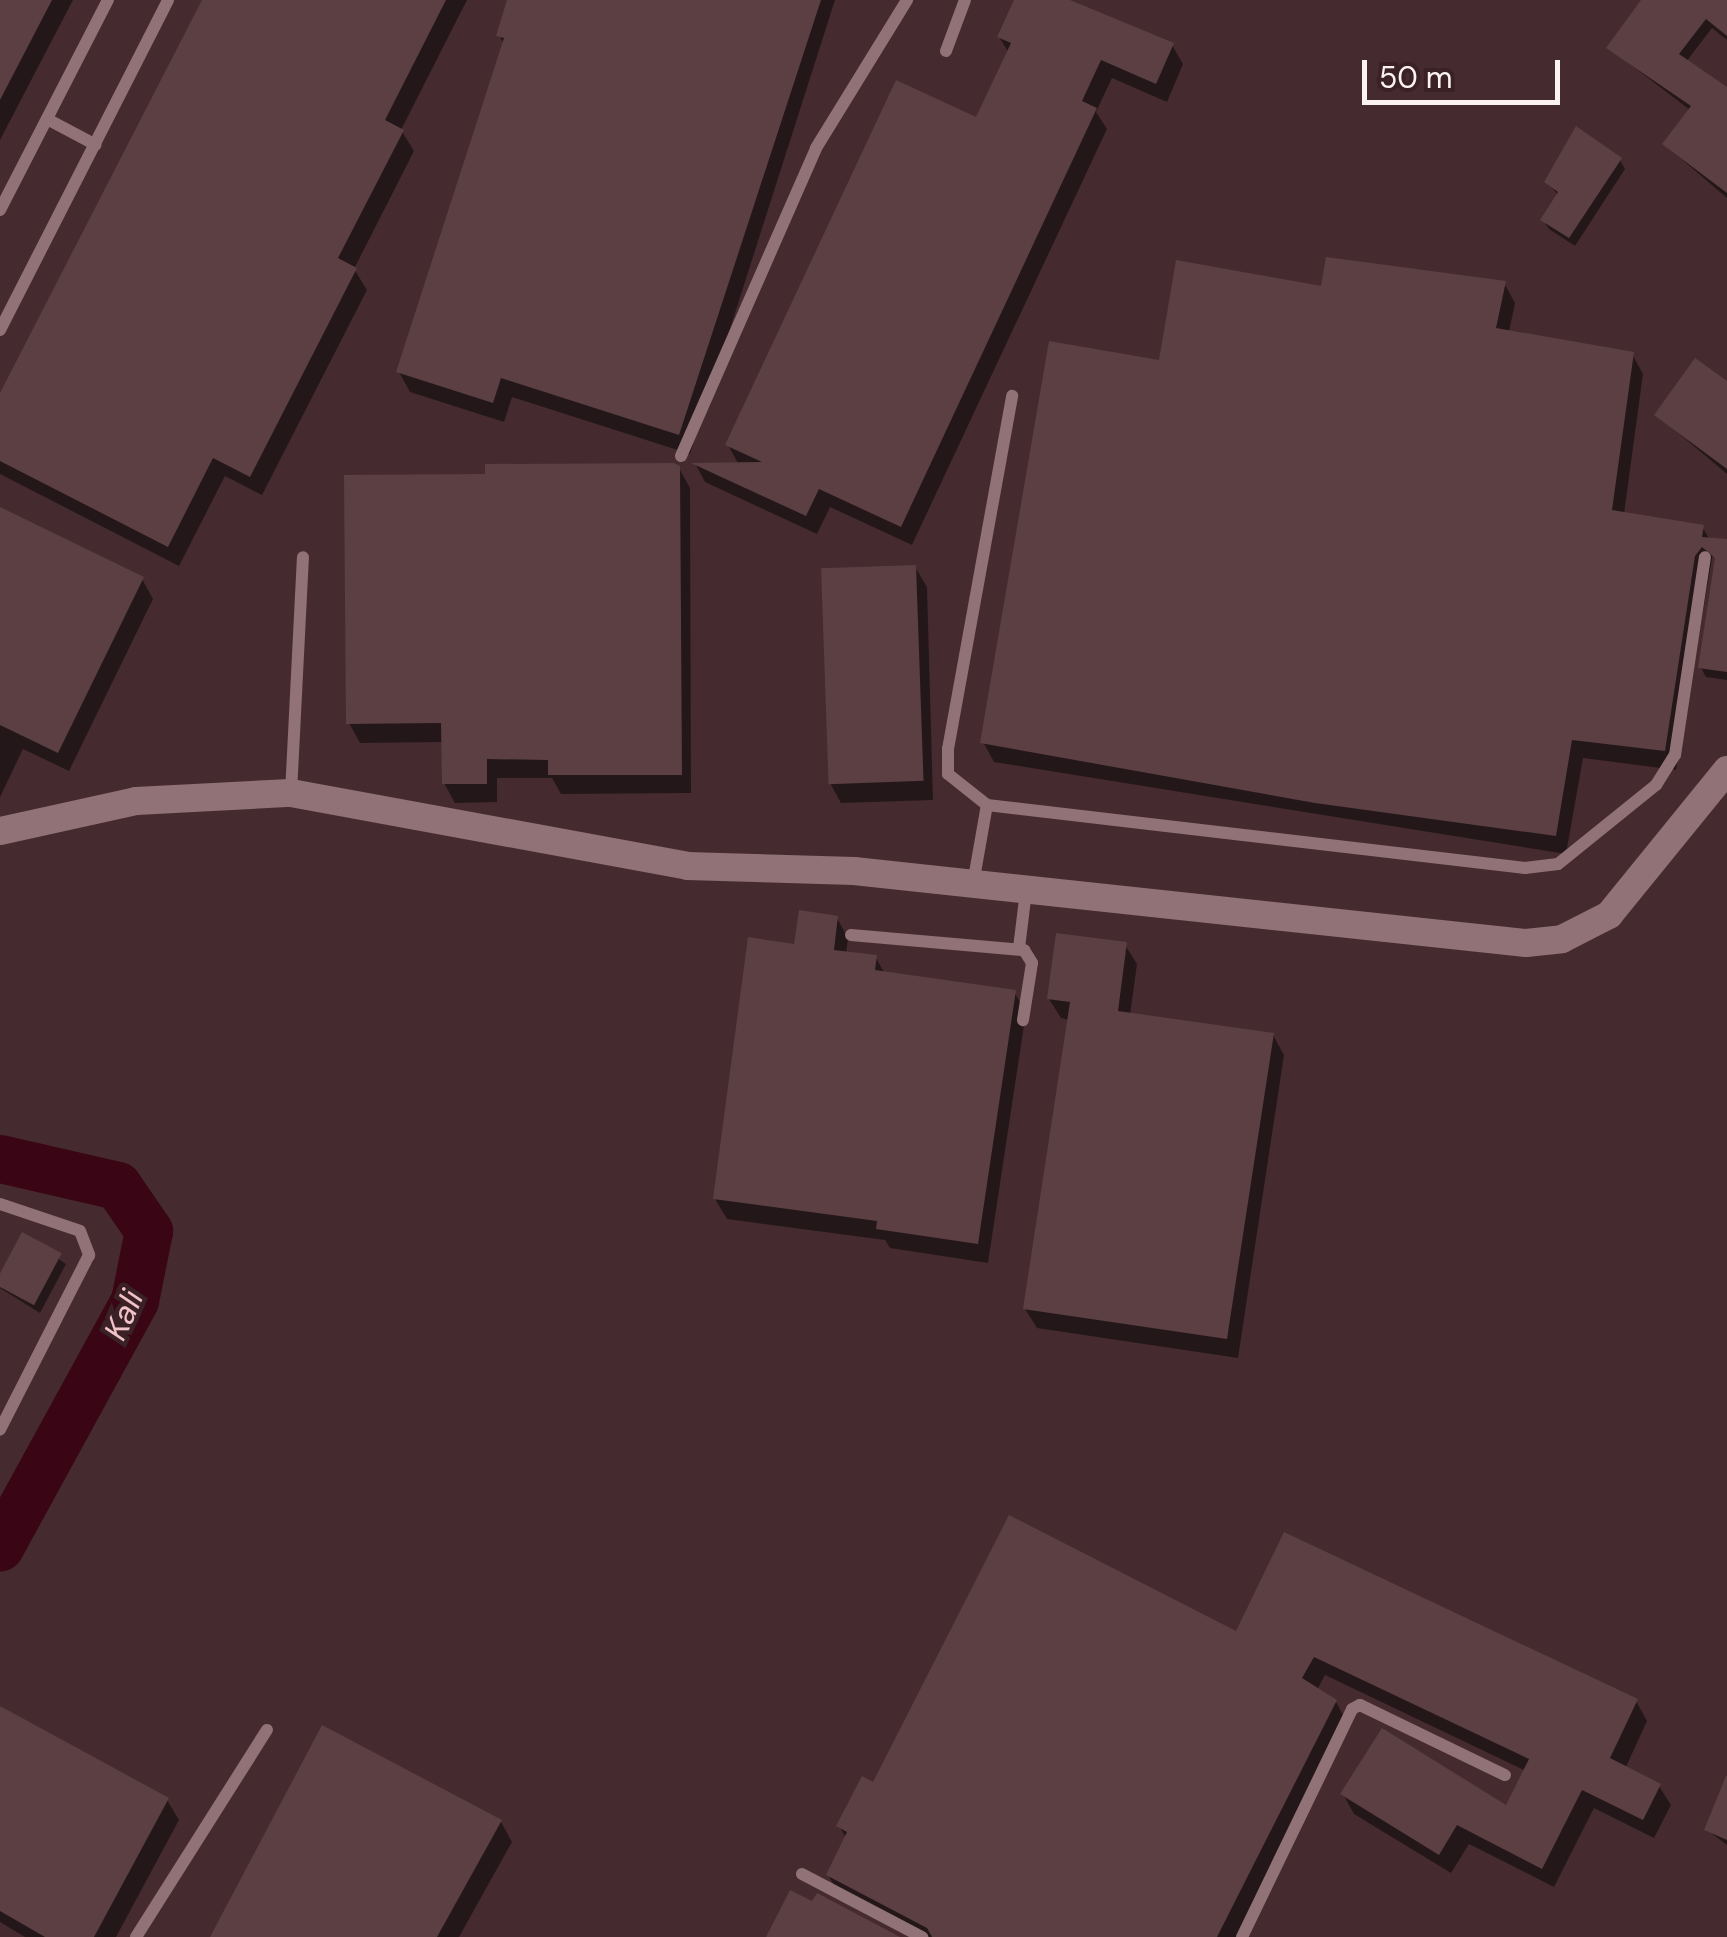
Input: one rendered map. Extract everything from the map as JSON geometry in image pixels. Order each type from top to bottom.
[{"type":"street","points":[[0,831],[136,801],[291,792],[687,866],[854,872],[1506,942],[1562,938],[1610,915],[1727,770]]},
{"type":"lane","points":[[0,210],[108,0]]},
{"type":"lane","points":[[0,330],[6,301],[96,145],[168,0]]},
{"type":"lane","points":[[681,456],[816,148],[907,0]]},
{"type":"lane","points":[[946,51],[965,0]]},
{"type":"lane","points":[[47,119],[96,145]]},
{"type":"lane","points":[[1012,396],[948,749],[948,774],[987,804],[1524,868],[1558,864],[1656,785],[1675,755],[1704,557]]},
{"type":"lane","points":[[291,792],[303,557]]},
{"type":"lane","points":[[973,884],[987,804]]},
{"type":"lane","points":[[1019,948],[1026,891]]},
{"type":"lane","points":[[851,935],[1019,948],[1032,958],[1023,1020]]},
{"type":"lane","points":[[0,1204],[80,1232],[89,1255],[0,1430]]},
{"type":"lane","points":[[1242,1937],[1352,1709],[1360,1705],[1505,1776]]},
{"type":"lane","points":[[136,1937],[267,1730]]},
{"type":"lane","points":[[802,1874],[922,1937]]},
{"type":"building","points":[[0,0],[52,0],[0,100]]},
{"type":"building","points":[[202,0],[446,0],[385,120],[404,130],[338,258],[357,268],[250,477],[213,458],[168,547],[0,461],[0,393]]},
{"type":"building","points":[[507,0],[821,0],[679,435],[501,378],[493,403],[396,372],[504,38],[496,36]]},
{"type":"building","points":[[1014,0],[1070,0],[1174,43],[1156,84],[1101,60],[1082,101],[1097,108],[901,527],[819,489],[806,516],[691,463],[762,462],[725,445],[896,80],[976,117],[1011,43],[997,37]]},
{"type":"building","points":[[1641,0],[1727,0],[1727,36],[1706,19],[1679,54],[1727,87],[1727,193],[1662,144],[1691,106],[1606,48]]},
{"type":"building","points":[[1576,126],[1622,158],[1569,238],[1540,220],[1558,192],[1544,182]]},
{"type":"building","points":[[1326,257],[1506,281],[1496,328],[1634,352],[1612,510],[1704,525],[1702,537],[1727,539],[1727,672],[1698,668],[1715,558],[1702,547],[1695,556],[1665,751],[1572,740],[1556,836],[1315,803],[980,743],[1049,341],[1159,360],[1176,260],[1321,286]]},
{"type":"building","points":[[1695,358],[1727,381],[1727,469],[1654,415]]},
{"type":"building","points":[[485,464],[680,466],[682,775],[548,775],[548,760],[487,759],[487,784],[442,784],[441,723],[346,724],[344,475],[485,474]]},
{"type":"building","points":[[0,507],[144,577],[58,753],[0,725]]},
{"type":"building","points":[[916,565],[924,781],[829,784],[821,568]]},
{"type":"building","points":[[799,910],[838,916],[834,950],[877,955],[875,970],[1016,990],[978,1244],[876,1229],[877,1221],[713,1199],[748,937],[794,944]]},
{"type":"building","points":[[1056,933],[1127,942],[1118,1011],[1274,1033],[1227,1339],[1023,1309],[1070,1002],[1047,999]]},
{"type":"building","points":[[22,1232],[62,1253],[34,1305],[0,1287],[0,1273]]},
{"type":"building","points":[[1009,1515],[1236,1631],[1284,1532],[1638,1699],[1610,1758],[1661,1784],[1643,1820],[1582,1790],[1542,1869],[1457,1825],[1439,1855],[1340,1794],[1382,1728],[1506,1805],[1529,1759],[1314,1657],[1302,1678],[1337,1700],[1217,1937],[932,1937],[927,1928],[826,1875],[847,1832],[836,1826],[862,1776],[873,1782]]},
{"type":"building","points":[[0,1706],[169,1798],[94,1937],[45,1937],[0,1911]]},
{"type":"building","points":[[322,1725],[502,1820],[437,1937],[210,1937]]},
{"type":"building","points":[[1727,1776],[1727,1840],[1704,1830]]},
{"type":"building","points":[[790,1890],[812,1901],[817,1893],[900,1937],[766,1937]]},
{"type":"waterway","name":"Kali","points":[[0,1159],[118,1186],[149,1231],[135,1301],[0,1548]]}]
